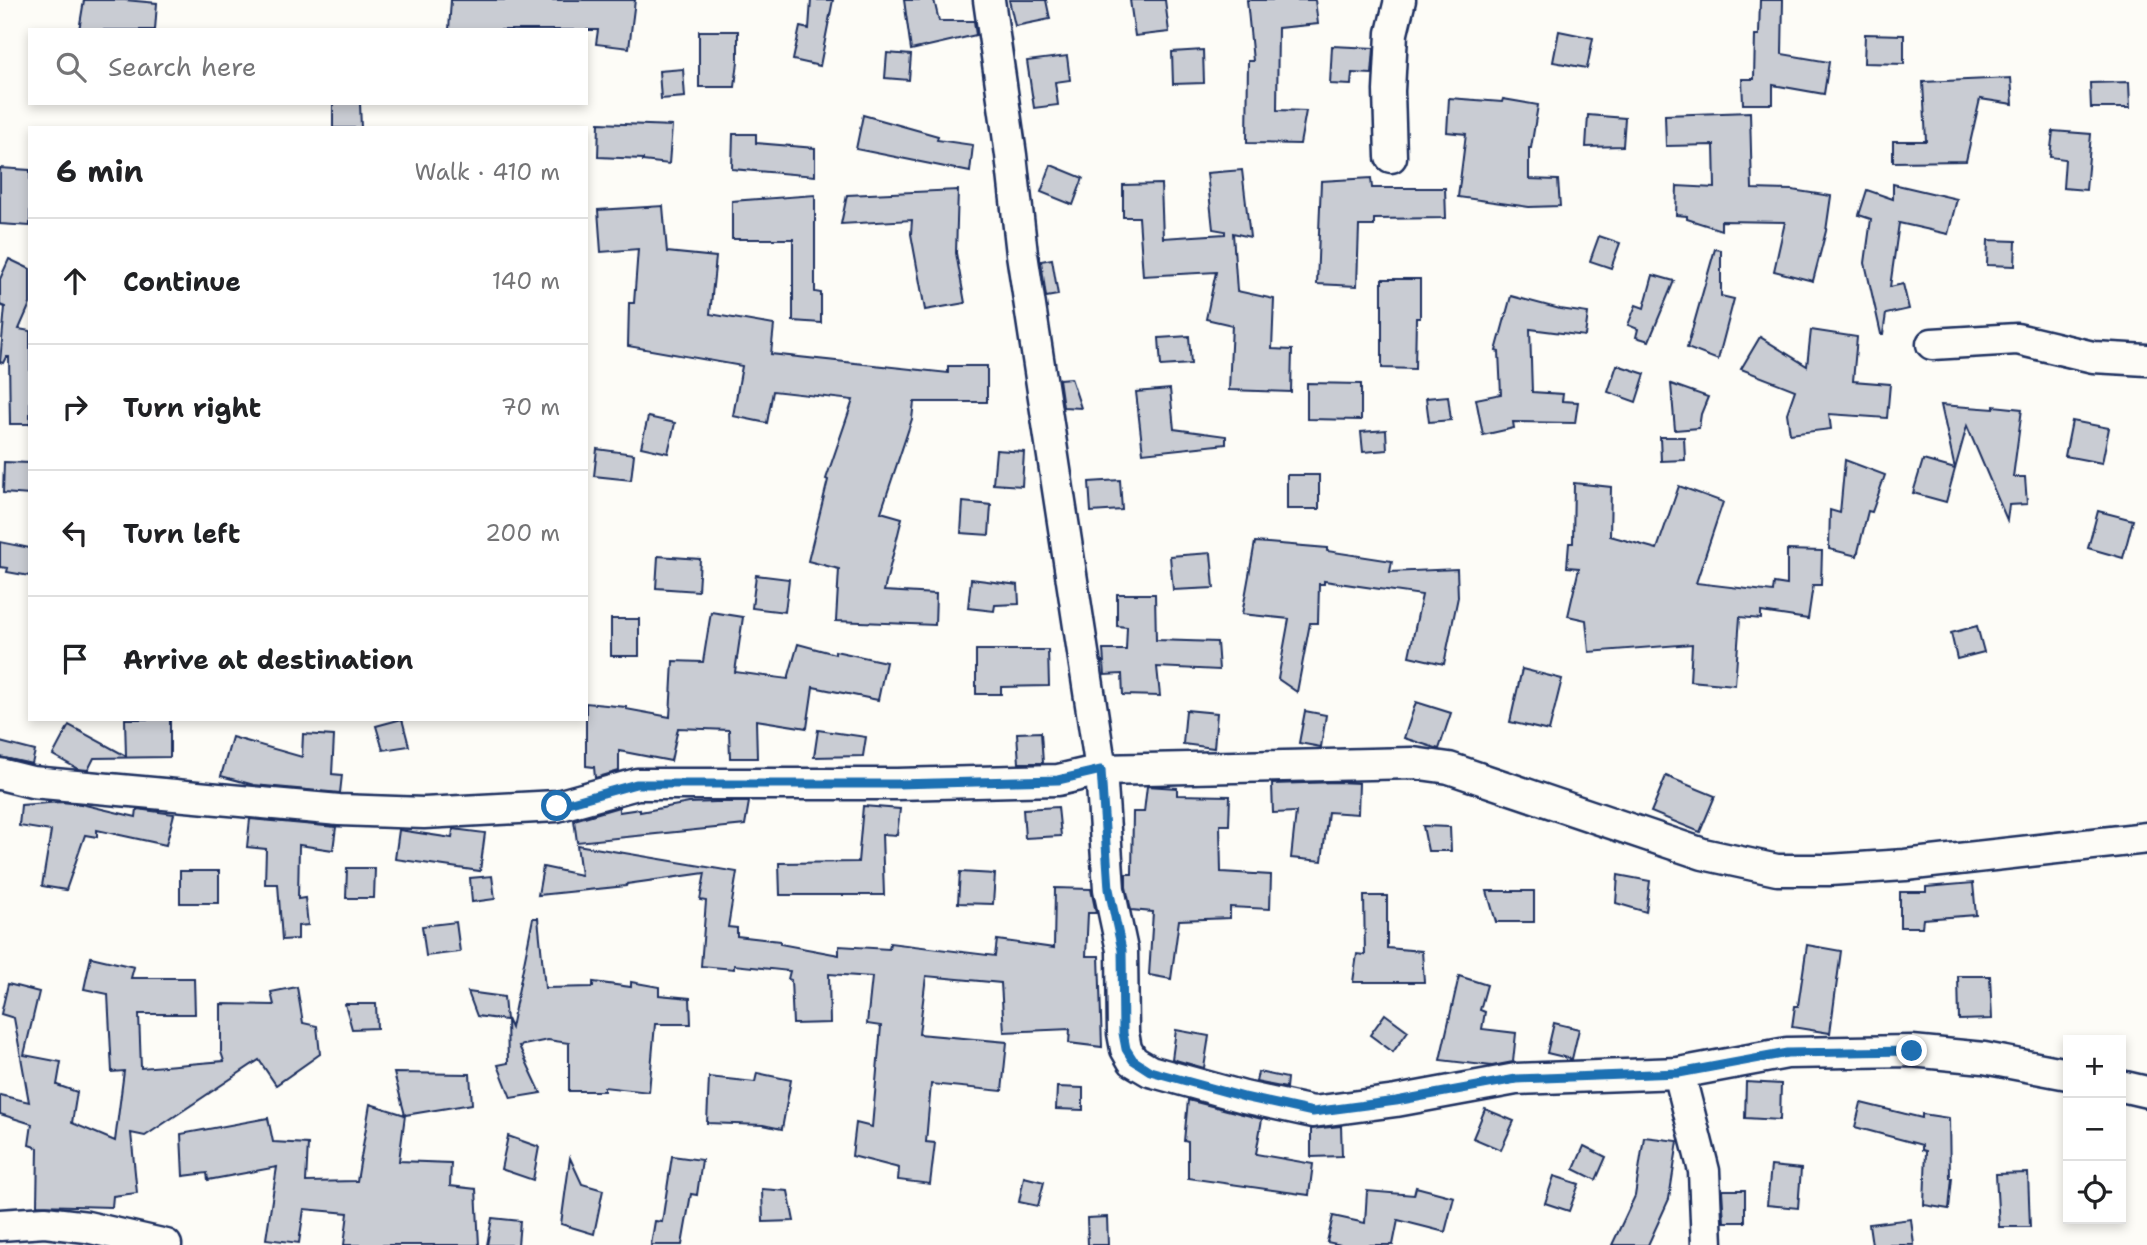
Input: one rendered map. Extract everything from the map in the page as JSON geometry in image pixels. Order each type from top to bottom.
[{"type":"street","points":[[989,0],[1022,254],[1101,770],[1109,889],[1122,950],[1123,1033],[1126,1049],[1133,1060],[1150,1071],[1244,1097],[1313,1112],[1396,1101],[1516,1079],[1679,1073],[1787,1053],[1912,1051],[1983,1058],[2063,1073]]},
{"type":"street","points":[[1391,158],[1389,91],[1392,33],[1401,0]]},
{"type":"street","points":[[1932,344],[2017,339],[2093,357],[2147,360]]},
{"type":"street","points":[[0,774],[32,782],[313,808],[425,813],[557,806],[636,784],[897,784],[1058,780],[1101,770],[1413,763],[1449,768],[1703,855],[1777,870],[1905,865],[2147,838]]},
{"type":"street","points":[[1679,1073],[1704,1171],[1707,1245]]},
{"type":"street","points":[[2126,1087],[2147,1092]]},
{"type":"street","points":[[0,1225],[45,1222],[87,1227],[166,1245]]},
{"type":"building","points":[[84,0],[157,3],[155,28],[79,28]]},
{"type":"building","points":[[451,0],[635,0],[629,48],[596,44],[598,30],[588,28],[449,28]]},
{"type":"building","points":[[811,0],[833,0],[820,66],[793,60],[800,27],[809,29]]},
{"type":"building","points":[[904,0],[934,0],[939,21],[974,21],[976,35],[911,50]]},
{"type":"building","points":[[1009,0],[1046,0],[1050,19],[1015,26]]},
{"type":"building","points":[[1130,0],[1165,0],[1169,32],[1135,36]]},
{"type":"building","points":[[1247,0],[1315,0],[1318,24],[1278,28],[1277,110],[1306,111],[1300,144],[1247,143],[1248,61],[1253,61]]},
{"type":"building","points":[[1760,0],[1783,0],[1782,54],[1829,62],[1824,94],[1773,85],[1773,104],[1743,104],[1742,79],[1754,79],[1755,35],[1759,35]]},
{"type":"building","points":[[699,31],[738,31],[735,87],[699,87]]},
{"type":"building","points":[[1559,31],[1593,38],[1587,68],[1553,62]]},
{"type":"building","points":[[1865,34],[1904,35],[1904,64],[1864,63]]},
{"type":"building","points":[[1332,46],[1374,48],[1372,74],[1352,73],[1351,85],[1330,84]]},
{"type":"building","points":[[1203,50],[1204,83],[1173,84],[1172,52]]},
{"type":"building","points":[[887,53],[911,55],[909,80],[885,78]]},
{"type":"building","points":[[1067,56],[1070,80],[1055,82],[1058,105],[1034,108],[1027,61]]},
{"type":"building","points":[[683,69],[685,97],[661,99],[659,71]]},
{"type":"building","points":[[2011,78],[2013,104],[1980,99],[1966,161],[1893,162],[1893,141],[1926,141],[1923,82]]},
{"type":"building","points":[[2129,82],[2130,108],[2091,108],[2090,83]]},
{"type":"building","points":[[1449,98],[1502,102],[1503,99],[1538,105],[1529,148],[1529,179],[1558,180],[1560,206],[1529,207],[1458,197],[1466,134],[1447,132]]},
{"type":"building","points":[[333,105],[360,105],[361,126],[333,126]]},
{"type":"building","points":[[1750,112],[1752,189],[1792,190],[1831,196],[1826,231],[1813,281],[1774,271],[1785,222],[1721,221],[1721,230],[1687,219],[1687,216],[1676,215],[1677,186],[1715,188],[1714,145],[1666,146],[1665,115]]},
{"type":"building","points":[[863,115],[938,136],[937,140],[973,145],[970,172],[856,149]]},
{"type":"building","points":[[1588,115],[1625,118],[1623,146],[1586,147]]},
{"type":"building","points":[[599,123],[672,126],[669,164],[643,159],[598,157]]},
{"type":"building","points":[[2053,131],[2091,134],[2086,190],[2063,188],[2065,159],[2050,157]]},
{"type":"building","points":[[733,134],[756,134],[756,143],[815,148],[815,176],[732,169]]},
{"type":"building","points":[[1051,165],[1083,178],[1073,205],[1041,192]]},
{"type":"building","points":[[0,168],[28,170],[28,226],[0,224]]},
{"type":"building","points":[[1242,170],[1250,237],[1233,233],[1237,291],[1274,299],[1272,349],[1292,350],[1291,392],[1229,390],[1232,325],[1206,319],[1216,272],[1143,276],[1139,217],[1123,217],[1123,185],[1161,184],[1163,238],[1225,234],[1225,231],[1213,229],[1207,173]]},
{"type":"building","points":[[1371,178],[1372,188],[1445,188],[1446,218],[1374,219],[1374,226],[1359,226],[1357,286],[1317,284],[1321,181]]},
{"type":"building","points":[[1893,184],[1957,199],[1948,234],[1899,223],[1890,287],[1903,284],[1909,309],[1886,314],[1881,334],[1865,263],[1871,219],[1859,215],[1867,190],[1893,199]]},
{"type":"building","points":[[958,190],[956,253],[965,303],[925,310],[911,234],[912,220],[841,224],[847,195]]},
{"type":"building","points":[[815,195],[815,292],[821,293],[821,323],[793,321],[793,239],[732,239],[732,201]]},
{"type":"building","points":[[663,206],[667,252],[716,257],[710,314],[774,325],[771,354],[948,373],[948,366],[987,366],[987,402],[914,402],[912,419],[881,512],[902,518],[884,591],[936,594],[935,625],[836,621],[839,569],[808,561],[828,480],[826,479],[853,400],[773,391],[767,423],[733,416],[742,366],[628,346],[629,303],[634,303],[638,249],[601,252],[598,210]]},
{"type":"building","points":[[1599,236],[1620,243],[1611,268],[1590,261]]},
{"type":"building","points":[[1988,240],[2016,241],[2015,266],[1987,265]]},
{"type":"building","points":[[1715,249],[1721,250],[1721,296],[1734,299],[1718,360],[1687,348]]},
{"type":"building","points":[[9,259],[28,268],[28,309],[19,329],[28,331],[28,424],[10,424],[9,357],[6,357],[3,363],[0,362],[5,307],[0,305],[0,279]]},
{"type":"building","points":[[1052,259],[1058,295],[1046,297],[1041,261]]},
{"type":"building","points":[[1653,275],[1674,281],[1649,341],[1636,337],[1638,329],[1628,325],[1636,305],[1644,308]]},
{"type":"building","points":[[1382,279],[1420,279],[1420,318],[1416,318],[1415,369],[1382,368]]},
{"type":"building","points":[[1511,296],[1560,309],[1588,313],[1585,336],[1530,329],[1532,392],[1563,394],[1562,401],[1578,402],[1575,423],[1513,422],[1514,428],[1483,435],[1476,399],[1501,394],[1499,352],[1496,351]]},
{"type":"building","points":[[1811,330],[1857,337],[1853,381],[1890,384],[1887,418],[1829,414],[1831,429],[1790,434],[1787,413],[1795,390],[1741,369],[1760,337],[1807,366]]},
{"type":"building","points":[[1189,336],[1191,364],[1161,366],[1159,338]]},
{"type":"building","points":[[1617,365],[1645,374],[1636,402],[1608,392]]},
{"type":"building","points":[[1071,378],[1081,408],[1063,407],[1059,379]]},
{"type":"building","points":[[1307,383],[1361,384],[1361,420],[1307,419]]},
{"type":"building","points":[[1671,384],[1708,397],[1699,428],[1675,430]]},
{"type":"building","points":[[1170,389],[1174,429],[1226,436],[1226,444],[1143,453],[1136,392]]},
{"type":"building","points":[[1448,396],[1451,420],[1429,422],[1426,398]]},
{"type":"building","points":[[1941,405],[2022,409],[2013,477],[2025,477],[2027,504],[2009,505],[2007,520],[1967,426],[1955,469]]},
{"type":"building","points":[[648,417],[675,423],[668,453],[641,447]]},
{"type":"building","points":[[2072,421],[2109,428],[2102,463],[2065,456]]},
{"type":"building","points":[[1386,430],[1387,450],[1363,452],[1361,432]]},
{"type":"building","points":[[1660,437],[1684,437],[1685,460],[1661,461]]},
{"type":"building","points":[[597,449],[634,454],[631,480],[594,476]]},
{"type":"building","points":[[996,450],[1024,452],[1022,486],[993,484]]},
{"type":"building","points":[[1845,460],[1885,475],[1872,512],[1868,511],[1857,556],[1829,549],[1830,510],[1840,513]]},
{"type":"building","points":[[1923,460],[1955,469],[1946,502],[1913,493]]},
{"type":"building","points":[[4,462],[28,463],[28,495],[3,493]]},
{"type":"building","points":[[1287,475],[1319,475],[1319,509],[1287,509]]},
{"type":"building","points":[[1120,480],[1122,510],[1091,512],[1089,482]]},
{"type":"building","points":[[1574,483],[1611,487],[1610,536],[1657,549],[1679,486],[1723,502],[1696,583],[1773,592],[1774,583],[1787,585],[1787,550],[1822,551],[1821,585],[1813,585],[1808,619],[1761,612],[1761,619],[1740,617],[1735,685],[1690,681],[1692,644],[1589,652],[1586,620],[1568,616],[1579,568],[1567,567],[1569,543],[1573,543]]},
{"type":"building","points":[[963,502],[991,505],[989,535],[961,533]]},
{"type":"building","points":[[2098,511],[2133,520],[2123,558],[2088,548]]},
{"type":"building","points":[[0,542],[28,548],[28,576],[7,572],[8,568],[0,567]]},
{"type":"building","points":[[1255,542],[1327,548],[1327,551],[1392,561],[1390,572],[1457,569],[1458,597],[1444,664],[1409,656],[1422,595],[1324,581],[1324,584],[1319,584],[1318,623],[1310,623],[1297,692],[1278,679],[1289,619],[1242,614]]},
{"type":"building","points":[[1211,553],[1214,588],[1173,590],[1170,556]]},
{"type":"building","points":[[658,556],[700,559],[698,591],[656,588]]},
{"type":"building","points":[[756,575],[789,579],[785,612],[752,608]]},
{"type":"building","points":[[971,579],[1018,585],[1019,604],[995,605],[994,611],[968,608]]},
{"type":"building","points":[[1117,594],[1155,594],[1156,640],[1217,642],[1219,670],[1157,667],[1160,696],[1123,695],[1122,674],[1105,675],[1103,650],[1126,650],[1127,627],[1117,626]]},
{"type":"building","points":[[711,612],[743,617],[735,672],[788,679],[798,644],[835,654],[835,651],[886,662],[878,700],[813,687],[807,728],[756,720],[757,758],[730,758],[729,730],[678,728],[671,761],[619,751],[619,771],[595,778],[594,767],[586,766],[588,703],[626,707],[670,717],[673,661],[703,662]]},
{"type":"building","points":[[611,619],[639,619],[639,656],[611,656]]},
{"type":"building","points":[[1977,626],[1984,652],[1957,659],[1951,633]]},
{"type":"building","points":[[976,650],[1048,650],[1049,686],[1001,687],[1001,694],[976,694]]},
{"type":"building","points":[[1522,669],[1562,679],[1549,731],[1510,722]]},
{"type":"building","points":[[1416,702],[1451,713],[1439,749],[1404,738]]},
{"type":"building","points":[[1186,710],[1217,713],[1214,748],[1183,744]]},
{"type":"building","points":[[1305,711],[1326,715],[1321,747],[1299,743]]},
{"type":"building","points":[[125,721],[170,721],[170,757],[94,758],[88,770],[78,769],[53,755],[69,725],[126,756]]},
{"type":"building","points":[[403,721],[409,746],[383,750],[376,726]]},
{"type":"building","points":[[818,730],[866,737],[863,756],[814,757]]},
{"type":"building","points":[[1041,732],[1043,763],[1019,763],[1017,733]]},
{"type":"building","points":[[303,734],[334,736],[332,774],[342,775],[340,793],[254,785],[221,776],[232,737],[302,757]]},
{"type":"building","points":[[0,742],[35,751],[32,764],[0,757]]},
{"type":"building","points":[[1666,776],[1715,796],[1700,832],[1651,812]]},
{"type":"building","points":[[1359,783],[1358,814],[1328,812],[1322,861],[1291,858],[1296,812],[1273,813],[1272,784]]},
{"type":"building","points":[[1147,786],[1177,788],[1177,795],[1230,796],[1229,825],[1220,825],[1221,872],[1271,875],[1270,909],[1230,907],[1230,918],[1179,920],[1171,979],[1149,975],[1153,912],[1131,910],[1126,887],[1126,874],[1132,874],[1133,812],[1144,812]]},
{"type":"building","points":[[61,802],[136,817],[137,809],[174,814],[166,845],[97,830],[97,837],[85,835],[66,890],[42,886],[51,831],[19,826],[21,805]]},
{"type":"building","points":[[749,802],[745,825],[577,842],[574,820],[619,807],[619,812],[640,809],[640,812],[689,803]]},
{"type":"building","points":[[863,806],[900,809],[897,835],[882,834],[884,895],[780,895],[779,863],[858,862]]},
{"type":"building","points":[[1058,807],[1061,836],[1025,838],[1023,809]]},
{"type":"building","points":[[250,819],[336,827],[333,850],[299,845],[298,899],[305,898],[308,925],[298,926],[298,939],[282,940],[278,884],[265,884],[266,849],[247,847]]},
{"type":"building","points":[[1423,826],[1450,827],[1451,851],[1428,851]]},
{"type":"building","points":[[453,829],[485,833],[480,871],[395,859],[399,830],[452,838]]},
{"type":"building","points":[[577,845],[737,872],[728,927],[737,928],[737,936],[780,941],[780,944],[839,955],[839,946],[889,949],[890,943],[995,956],[997,940],[1054,948],[1055,888],[1091,889],[1096,913],[1088,913],[1086,956],[1099,956],[1102,1047],[1069,1043],[1070,1029],[1004,1032],[1001,983],[926,976],[919,1034],[1007,1042],[1002,1091],[931,1084],[926,1142],[935,1143],[930,1184],[898,1180],[899,1168],[852,1156],[856,1123],[872,1127],[881,1026],[867,1024],[872,977],[829,974],[830,1023],[793,1024],[791,980],[788,979],[790,971],[734,965],[734,969],[701,966],[706,901],[700,900],[705,873],[626,886],[538,895],[543,867],[581,875]]},
{"type":"building","points":[[347,868],[375,868],[374,898],[346,898]]},
{"type":"building","points":[[180,871],[219,871],[219,903],[180,903]]},
{"type":"building","points":[[960,872],[995,874],[993,904],[958,903]]},
{"type":"building","points":[[1618,875],[1650,881],[1646,912],[1616,903]]},
{"type":"building","points":[[492,876],[495,899],[472,902],[470,878]]},
{"type":"building","points":[[1973,883],[1976,915],[1923,919],[1922,927],[1900,927],[1900,892],[1926,892],[1926,887]]},
{"type":"building","points":[[1487,891],[1534,891],[1534,922],[1496,922]]},
{"type":"building","points":[[1364,896],[1387,896],[1387,948],[1422,951],[1424,982],[1353,982],[1357,954],[1365,955]]},
{"type":"building","points":[[533,918],[538,918],[545,988],[593,987],[593,982],[631,987],[631,982],[659,987],[659,995],[690,998],[691,1024],[655,1024],[649,1092],[604,1087],[604,1091],[569,1091],[569,1043],[548,1040],[519,1046],[541,1093],[511,1098],[498,1065],[508,1063],[507,1019],[511,1028]]},
{"type":"building","points":[[456,922],[460,952],[426,956],[422,926]]},
{"type":"building","points":[[1807,945],[1841,951],[1830,1033],[1792,1027],[1795,1006],[1798,1006]]},
{"type":"building","points":[[91,957],[134,967],[131,978],[194,978],[195,1014],[139,1014],[141,1068],[224,1061],[221,1052],[221,1004],[274,1005],[271,992],[297,987],[303,1023],[317,1026],[320,1054],[276,1085],[259,1060],[145,1136],[131,1133],[137,1193],[113,1196],[112,1207],[37,1205],[38,1148],[29,1145],[32,1124],[0,1114],[0,1095],[29,1102],[14,1018],[1,1014],[8,984],[39,992],[24,1055],[61,1062],[57,1085],[77,1092],[72,1123],[115,1141],[124,1071],[112,1072],[108,994],[84,989]]},
{"type":"building","points":[[1459,976],[1487,985],[1480,1010],[1485,1012],[1482,1029],[1516,1033],[1513,1062],[1492,1066],[1440,1060]]},
{"type":"building","points":[[1958,976],[1990,976],[1992,1019],[1959,1020]]},
{"type":"building","points":[[468,992],[504,997],[506,1020],[477,1016]]},
{"type":"building","points":[[345,1004],[376,1004],[377,1028],[352,1029]]},
{"type":"building","points":[[1385,1014],[1408,1031],[1393,1052],[1370,1035]]},
{"type":"building","points":[[1554,1023],[1579,1029],[1572,1059],[1547,1053]]},
{"type":"building","points":[[1176,1030],[1209,1036],[1204,1068],[1172,1059]]},
{"type":"building","points":[[1258,1072],[1287,1078],[1286,1088],[1256,1082]]},
{"type":"building","points":[[394,1073],[470,1074],[472,1104],[405,1115]]},
{"type":"building","points":[[757,1073],[791,1080],[782,1129],[763,1125],[707,1123],[709,1077],[755,1082]]},
{"type":"building","points":[[1746,1082],[1781,1084],[1780,1120],[1745,1118]]},
{"type":"building","points":[[1057,1087],[1083,1088],[1083,1110],[1056,1109]]},
{"type":"building","points":[[1188,1100],[1262,1119],[1256,1154],[1313,1164],[1309,1195],[1188,1178],[1188,1142],[1184,1141]]},
{"type":"building","points":[[1861,1103],[1922,1118],[1922,1114],[1949,1118],[1952,1178],[1949,1209],[1924,1205],[1926,1151],[1922,1150],[1922,1145],[1855,1127]]},
{"type":"building","points":[[370,1104],[405,1115],[399,1161],[451,1163],[450,1186],[476,1189],[479,1245],[344,1245],[348,1213],[304,1209],[299,1243],[266,1239],[277,1167],[208,1180],[207,1173],[183,1176],[181,1134],[268,1118],[273,1142],[308,1144],[306,1182],[357,1181]]},
{"type":"building","points":[[1485,1109],[1514,1121],[1501,1150],[1473,1138]]},
{"type":"building","points":[[1341,1126],[1342,1156],[1311,1157],[1311,1129]]},
{"type":"building","points":[[508,1136],[539,1147],[533,1180],[501,1169]]},
{"type":"building","points":[[1644,1137],[1678,1141],[1669,1199],[1648,1245],[1612,1245],[1635,1196]]},
{"type":"building","points":[[1584,1146],[1606,1157],[1596,1180],[1574,1169]]},
{"type":"building","points":[[672,1156],[702,1160],[697,1195],[691,1194],[682,1245],[651,1245],[655,1221],[662,1222]]},
{"type":"building","points":[[570,1158],[582,1184],[603,1190],[594,1234],[561,1224]]},
{"type":"building","points":[[1771,1166],[1801,1169],[1798,1208],[1767,1205]]},
{"type":"building","points":[[2028,1173],[2030,1227],[1999,1227],[1996,1174]]},
{"type":"building","points":[[1554,1176],[1579,1184],[1569,1211],[1545,1203]]},
{"type":"building","points":[[1024,1177],[1044,1182],[1038,1206],[1019,1202]]},
{"type":"building","points":[[1416,1187],[1454,1197],[1445,1232],[1398,1220],[1393,1245],[1341,1245],[1327,1242],[1333,1216],[1365,1223],[1367,1191],[1414,1195]]},
{"type":"building","points":[[762,1189],[788,1191],[794,1221],[763,1222]]},
{"type":"building","points":[[1722,1190],[1745,1190],[1745,1222],[1724,1222]]},
{"type":"building","points":[[1107,1217],[1108,1245],[1088,1245],[1087,1218]]},
{"type":"building","points":[[492,1218],[520,1221],[518,1245],[487,1245]]},
{"type":"building","points":[[1911,1219],[1914,1245],[1872,1245],[1869,1224]]},
{"type":"route","points":[[557,806],[636,784],[897,784],[1058,780],[1101,770],[1109,889],[1122,950],[1123,1033],[1126,1049],[1133,1060],[1150,1071],[1244,1097],[1313,1112],[1396,1101],[1516,1079],[1679,1073],[1787,1053],[1912,1051]]}]
